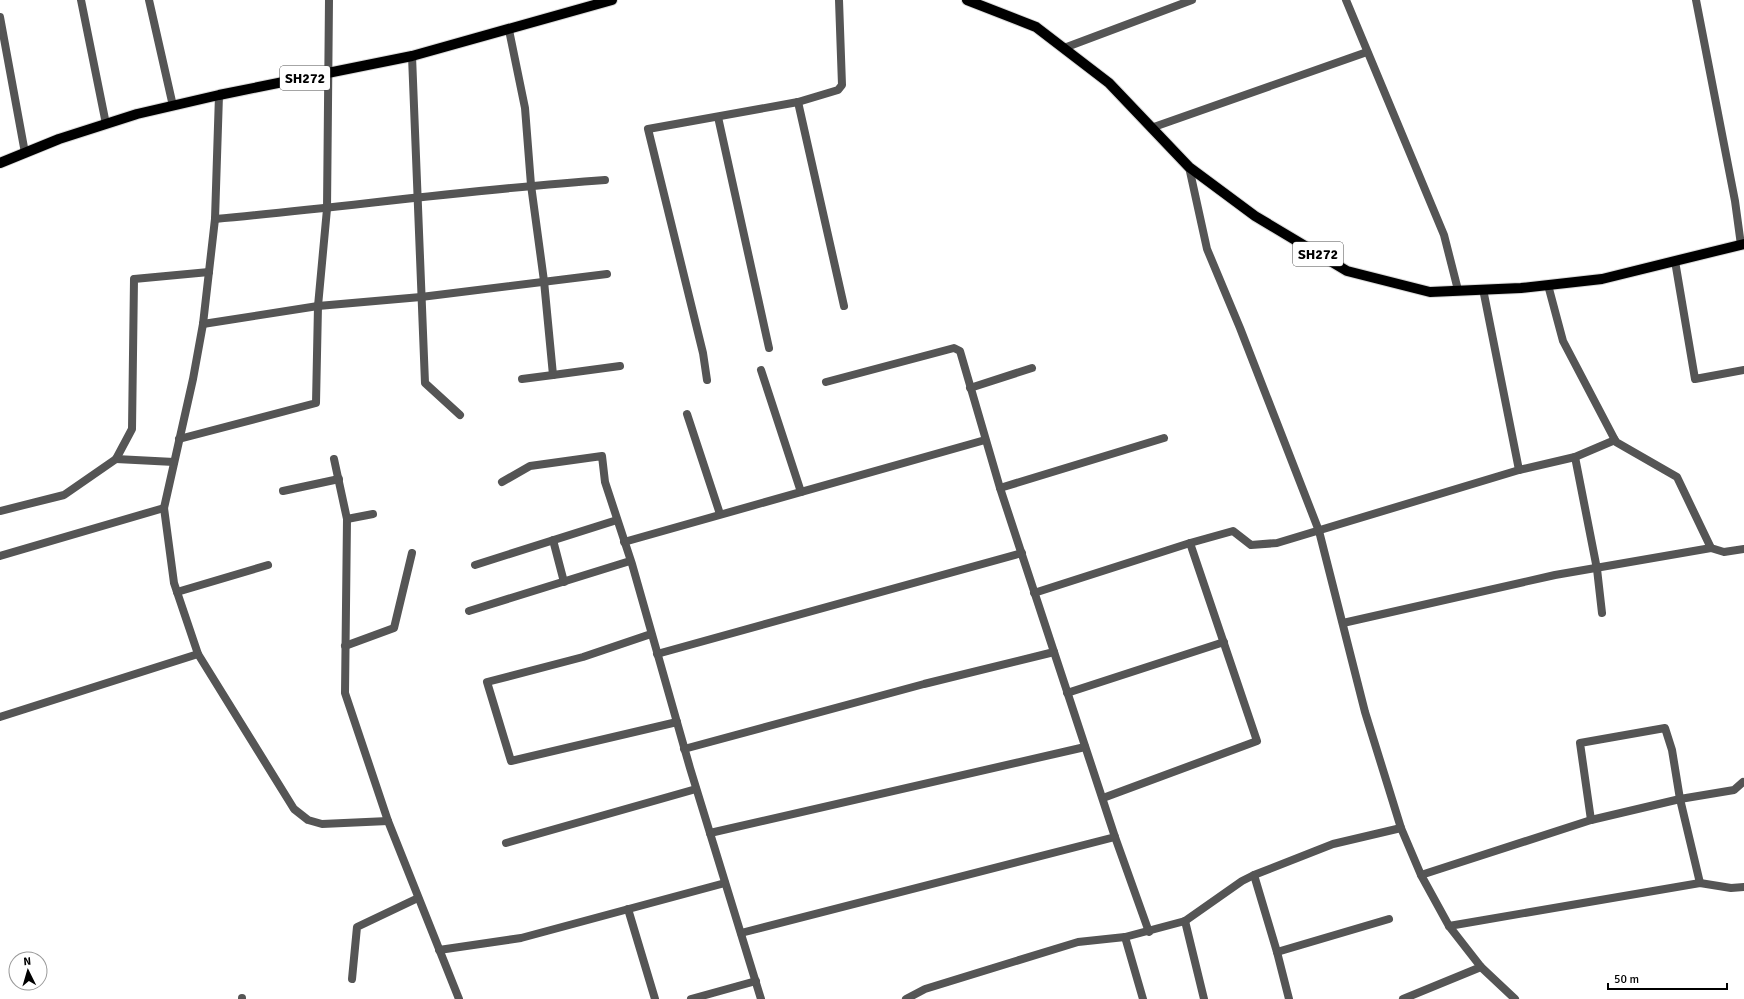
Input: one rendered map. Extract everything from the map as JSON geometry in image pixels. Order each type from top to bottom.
[{"type":"main road","name":"SH272","points":[[0,163],[59,139],[106,124],[173,106],[219,95],[412,56],[612,0]]},
{"type":"main road","name":"SH272","points":[[967,0],[1036,27],[1110,83],[1150,128],[1189,167],[1255,216],[1347,271],[1430,292],[1548,285],[1602,280],[1743,244]]},
{"type":"street","points":[[81,0],[106,124]]},
{"type":"street","points":[[149,0],[173,106]]},
{"type":"street","points":[[179,440],[316,403],[318,306],[327,209],[330,0]]},
{"type":"street","points":[[707,380],[703,353],[648,129],[798,102],[838,90],[842,85],[839,0]]},
{"type":"street","points":[[1064,48],[1192,0]]},
{"type":"street","points":[[1346,0],[1444,235],[1458,290]]},
{"type":"street","points":[[1696,0],[1743,244]]},
{"type":"street","points":[[0,17],[25,153]]},
{"type":"street","points":[[509,30],[525,108],[531,185],[544,281],[553,375]]},
{"type":"street","points":[[1150,128],[1368,52]]},
{"type":"street","points":[[412,56],[419,197],[421,297],[425,383],[460,415]]},
{"type":"street","points":[[219,95],[215,219],[203,324],[193,379],[164,508],[174,583],[198,654],[294,809],[308,820],[322,824],[388,822]]},
{"type":"street","points":[[798,102],[844,306]]},
{"type":"street","points":[[718,116],[769,348]]},
{"type":"street","points":[[1189,167],[1207,249],[1240,328],[1319,531],[1365,712],[1401,828],[1421,875],[1449,926],[1481,967],[1515,999]]},
{"type":"street","points":[[215,219],[327,209],[531,185],[605,180]]},
{"type":"street","points":[[1676,261],[1695,379],[1744,370]]},
{"type":"street","points":[[0,511],[64,495],[116,459],[132,429],[134,279],[209,272]]},
{"type":"street","points":[[203,324],[318,306],[421,297],[607,274]]},
{"type":"street","points":[[1548,285],[1563,341],[1616,442],[1648,462],[1677,476],[1711,548]]},
{"type":"street","points":[[1483,289],[1518,470]]},
{"type":"street","points":[[826,382],[954,348],[960,351],[1000,488],[1115,837],[1149,932]]},
{"type":"street","points":[[522,379],[620,366]]},
{"type":"street","points":[[970,388],[1032,368]]},
{"type":"street","points":[[761,370],[801,492]]},
{"type":"street","points":[[687,414],[720,514]]},
{"type":"street","points":[[1000,488],[1164,438]]},
{"type":"street","points":[[624,542],[985,440]]},
{"type":"street","points":[[1034,592],[1233,531],[1251,545],[1277,543],[1518,470],[1575,457],[1615,440]]},
{"type":"street","points":[[502,482],[530,466],[602,456],[605,482],[630,561],[696,790],[762,999]]},
{"type":"street","points":[[1575,457],[1597,569],[1602,613]]},
{"type":"street","points":[[116,459],[174,462]]},
{"type":"street","points":[[334,459],[347,519],[345,693],[388,822],[458,999]]},
{"type":"street","points":[[283,491],[339,479]]},
{"type":"street","points":[[0,556],[164,508]]},
{"type":"street","points":[[347,519],[373,514]]},
{"type":"street","points":[[475,565],[617,520]]},
{"type":"street","points":[[553,540],[564,582]]},
{"type":"street","points":[[1103,798],[1258,741],[1190,543]]},
{"type":"street","points":[[1343,624],[1554,575],[1597,569],[1711,548],[1724,552],[1744,549]]},
{"type":"street","points":[[345,646],[394,628],[412,553]]},
{"type":"street","points":[[657,654],[1022,553]]},
{"type":"street","points":[[469,611],[630,561]]},
{"type":"street","points":[[177,592],[268,565]]},
{"type":"street","points":[[651,634],[583,657],[487,682],[512,761],[677,722]]},
{"type":"street","points":[[1067,693],[1224,642]]},
{"type":"street","points":[[684,749],[924,684],[1054,652]]},
{"type":"street","points":[[0,718],[198,654]]},
{"type":"street","points":[[1591,820],[1580,743],[1665,728],[1672,750],[1680,799],[1700,883]]},
{"type":"street","points":[[710,833],[1085,747]]},
{"type":"street","points":[[1421,875],[1591,820],[1680,799],[1734,790],[1743,782]]},
{"type":"street","points":[[506,844],[696,790]]},
{"type":"street","points":[[906,999],[925,989],[1078,942],[1125,938],[1185,921],[1242,881],[1254,875],[1333,844],[1401,828]]},
{"type":"street","points":[[741,933],[1115,837]]},
{"type":"street","points":[[1254,875],[1278,952],[1289,999]]},
{"type":"street","points":[[439,950],[522,938],[725,883]]},
{"type":"street","points":[[1449,926],[1700,883],[1731,888],[1744,886]]},
{"type":"street","points":[[352,979],[357,927],[418,898]]},
{"type":"street","points":[[628,909],[655,999]]},
{"type":"street","points":[[1278,952],[1389,919]]},
{"type":"street","points":[[1185,921],[1204,999]]},
{"type":"street","points":[[1125,938],[1143,999]]},
{"type":"street","points":[[1403,999],[1481,967]]},
{"type":"street","points":[[691,999],[756,981]]}]
